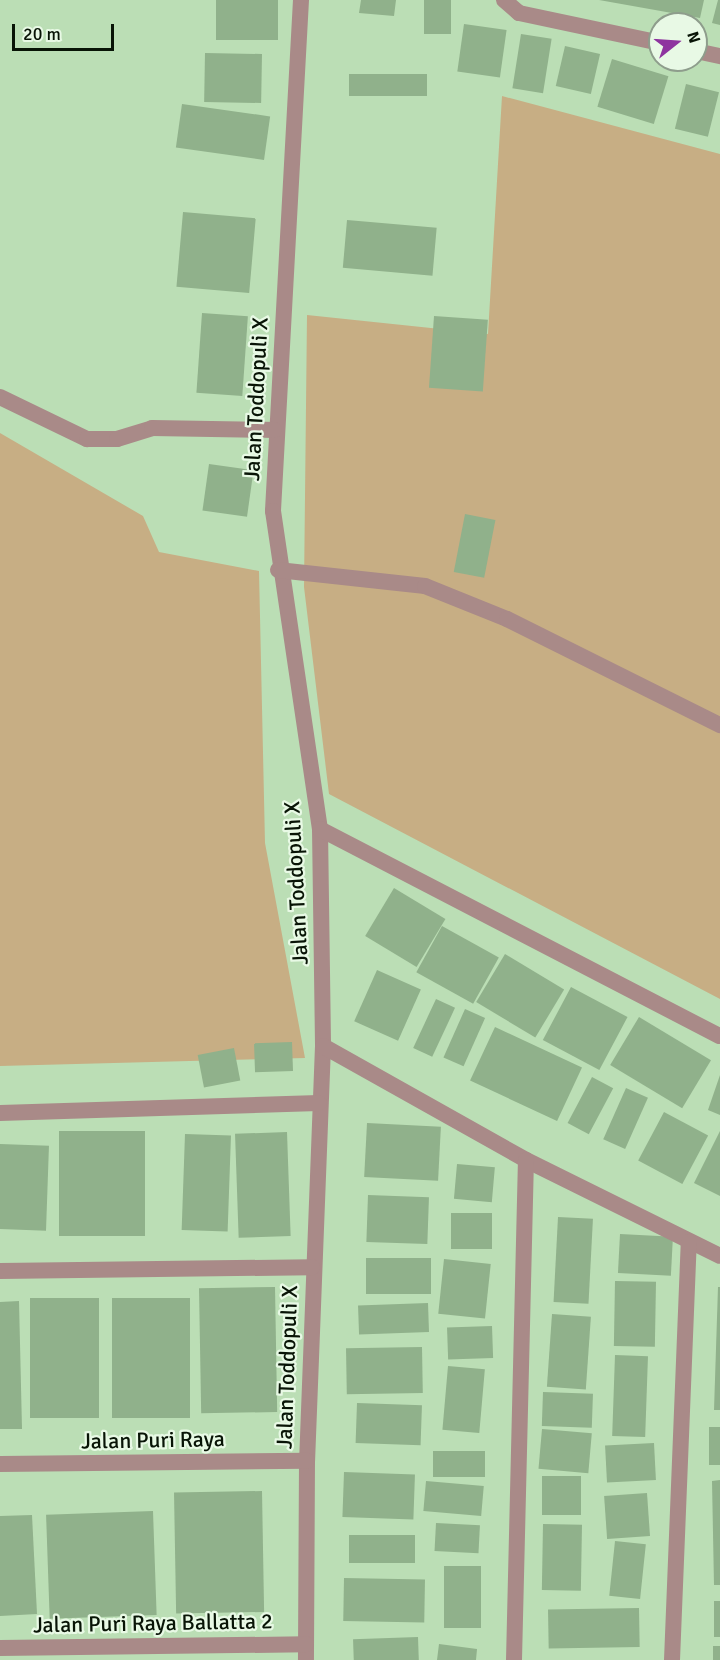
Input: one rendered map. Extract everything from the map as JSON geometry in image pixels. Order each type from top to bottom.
[{"type":"street","name":"Jalan Toddopuli X","points":[[301,0],[274,430],[278,570],[320,829],[322,1046],[312,1267],[307,1461],[306,1652]]},
{"type":"street","points":[[504,0],[519,13],[648,40]]},
{"type":"street","points":[[0,397],[87,439],[117,439],[152,428],[274,430]]},
{"type":"street","points":[[278,570],[425,586],[507,619],[720,725]]},
{"type":"street","points":[[320,829],[720,1036]]},
{"type":"street","points":[[322,1046],[526,1160],[720,1256]]},
{"type":"street","points":[[0,1113],[319,1102]]},
{"type":"street","points":[[514,1660],[526,1160]]},
{"type":"street","points":[[672,1660],[689,1242]]},
{"type":"street","points":[[0,1271],[312,1267]]},
{"type":"street","name":"Jalan Puri Raya","points":[[0,1464],[307,1461]]},
{"type":"street","name":"Jalan Puri Raya Ballatta 2","points":[[0,1648],[306,1652]]},
{"type":"shaded area","points":[[502,96],[720,154],[720,999],[329,794],[304,587],[307,315],[488,334]]},
{"type":"shaded area","points":[[0,433],[143,516],[159,552],[259,571],[265,843],[305,1058],[0,1066]]},
{"type":"building","points":[[216,0],[278,0],[278,40],[216,40]]},
{"type":"building","points":[[361,0],[396,0],[394,16],[359,13]]},
{"type":"building","points":[[424,0],[451,0],[451,34],[424,34]]},
{"type":"building","points":[[599,0],[704,0],[701,12],[666,12]]},
{"type":"building","points":[[718,0],[720,0],[720,25],[712,23]]},
{"type":"building","points":[[464,24],[507,30],[500,78],[457,72]]},
{"type":"building","points":[[521,34],[552,39],[543,93],[512,88]]},
{"type":"building","points":[[565,46],[600,54],[591,94],[556,86]]},
{"type":"building","points":[[205,53],[262,54],[261,103],[204,102]]},
{"type":"building","points":[[612,59],[648,70],[648,72],[668,76],[654,124],[597,107]]},
{"type":"building","points":[[349,74],[427,74],[427,96],[349,96]]},
{"type":"building","points":[[686,84],[719,92],[708,137],[675,129]]},
{"type":"building","points":[[182,104],[270,116],[264,160],[176,148]]},
{"type":"building","points":[[183,212],[256,218],[249,293],[176,287]]},
{"type":"building","points":[[347,220],[437,228],[432,276],[343,268]]},
{"type":"building","points":[[202,313],[248,316],[242,396],[196,393]]},
{"type":"building","points":[[434,316],[488,320],[483,392],[429,388]]},
{"type":"building","points":[[209,464],[254,470],[247,517],[202,511]]},
{"type":"building","points":[[465,514],[495,520],[484,578],[454,572]]},
{"type":"building","points":[[394,888],[445,919],[417,967],[365,936]]},
{"type":"building","points":[[442,926],[499,958],[473,1004],[416,972]]},
{"type":"building","points":[[505,954],[564,990],[535,1038],[476,1002]]},
{"type":"building","points":[[377,970],[421,990],[398,1041],[354,1021]]},
{"type":"building","points":[[571,987],[628,1017],[599,1070],[543,1040]]},
{"type":"building","points":[[436,999],[455,1008],[432,1057],[413,1048]]},
{"type":"building","points":[[465,1009],[485,1018],[464,1066],[443,1057]]},
{"type":"building","points":[[639,1017],[711,1060],[682,1108],[610,1065]]},
{"type":"building","points":[[495,1027],[582,1068],[557,1121],[470,1080]]},
{"type":"building","points":[[292,1042],[293,1071],[255,1072],[254,1043]]},
{"type":"building","points":[[234,1048],[240,1080],[204,1087],[198,1055]]},
{"type":"building","points":[[720,1075],[720,1115],[708,1110]]},
{"type":"building","points":[[592,1077],[613,1088],[589,1134],[568,1123]]},
{"type":"building","points":[[626,1088],[648,1098],[625,1149],[603,1139]]},
{"type":"building","points":[[664,1112],[708,1135],[682,1184],[638,1161]]},
{"type":"building","points":[[367,1123],[441,1127],[438,1181],[364,1177]]},
{"type":"building","points":[[59,1131],[145,1131],[145,1236],[59,1236]]},
{"type":"building","points":[[720,1131],[720,1196],[694,1183]]},
{"type":"building","points":[[287,1132],[291,1236],[239,1238],[235,1134]]},
{"type":"building","points":[[185,1134],[231,1136],[228,1232],[182,1230]]},
{"type":"building","points":[[0,1144],[49,1146],[46,1231],[0,1229]]},
{"type":"building","points":[[457,1164],[495,1167],[492,1202],[454,1199]]},
{"type":"building","points":[[368,1195],[429,1197],[427,1244],[366,1242]]},
{"type":"building","points":[[451,1213],[492,1213],[492,1249],[451,1249]]},
{"type":"building","points":[[558,1217],[593,1219],[589,1304],[554,1302]]},
{"type":"building","points":[[620,1234],[673,1237],[671,1276],[618,1273]]},
{"type":"building","points":[[366,1258],[431,1258],[431,1294],[366,1294]]},
{"type":"building","points":[[444,1259],[491,1264],[485,1319],[438,1314]]},
{"type":"building","points":[[615,1281],[656,1282],[655,1347],[614,1346]]},
{"type":"building","points":[[275,1287],[277,1412],[201,1413],[199,1288]]},
{"type":"building","points":[[718,1287],[720,1287],[720,1410],[714,1410]]},
{"type":"building","points":[[30,1298],[99,1298],[99,1418],[30,1418]]},
{"type":"building","points":[[112,1298],[190,1298],[190,1418],[112,1418]]},
{"type":"building","points":[[19,1301],[22,1429],[0,1429],[0,1302]]},
{"type":"building","points":[[428,1303],[429,1332],[359,1334],[358,1305]]},
{"type":"building","points":[[552,1314],[591,1317],[586,1390],[547,1387]]},
{"type":"building","points":[[492,1326],[493,1358],[448,1360],[447,1328]]},
{"type":"building","points":[[422,1347],[423,1393],[347,1394],[346,1348]]},
{"type":"building","points":[[615,1355],[648,1356],[645,1437],[612,1436]]},
{"type":"building","points":[[448,1366],[485,1369],[479,1433],[442,1430]]},
{"type":"building","points":[[543,1392],[593,1394],[592,1428],[542,1426]]},
{"type":"building","points":[[357,1403],[422,1405],[421,1445],[356,1443]]},
{"type":"building","points":[[709,1427],[720,1427],[720,1465],[709,1465]]},
{"type":"building","points":[[542,1429],[592,1433],[588,1473],[539,1469]]},
{"type":"building","points":[[654,1443],[656,1480],[607,1483],[605,1446]]},
{"type":"building","points":[[433,1451],[485,1451],[485,1477],[433,1477]]},
{"type":"building","points":[[344,1472],[415,1474],[413,1519],[342,1517]]},
{"type":"building","points":[[542,1476],[581,1476],[581,1515],[542,1515]]},
{"type":"building","points":[[720,1480],[720,1585],[714,1585],[712,1481]]},
{"type":"building","points":[[426,1481],[484,1486],[481,1516],[423,1511]]},
{"type":"building","points":[[262,1491],[264,1612],[176,1614],[174,1493]]},
{"type":"building","points":[[647,1493],[650,1536],[607,1539],[604,1496]]},
{"type":"building","points":[[153,1511],[157,1615],[50,1619],[46,1515]]},
{"type":"building","points":[[32,1515],[37,1614],[0,1616],[0,1516]]},
{"type":"building","points":[[436,1523],[480,1525],[478,1553],[435,1551]]},
{"type":"building","points":[[543,1524],[582,1525],[581,1591],[542,1590]]},
{"type":"building","points":[[349,1535],[415,1535],[415,1563],[349,1563]]},
{"type":"building","points":[[615,1541],[646,1544],[640,1599],[609,1596]]},
{"type":"building","points":[[444,1566],[481,1566],[481,1628],[444,1628]]},
{"type":"building","points":[[344,1578],[425,1579],[424,1622],[343,1621]]},
{"type":"building","points":[[714,1601],[720,1601],[720,1637],[714,1637]]},
{"type":"building","points":[[639,1608],[640,1647],[549,1649],[548,1610]]},
{"type":"building","points":[[418,1637],[419,1660],[354,1660],[353,1639]]},
{"type":"building","points":[[439,1644],[477,1649],[476,1660],[437,1660]]},
{"type":"building","points":[[713,1646],[720,1646],[720,1660],[713,1660]]}]
